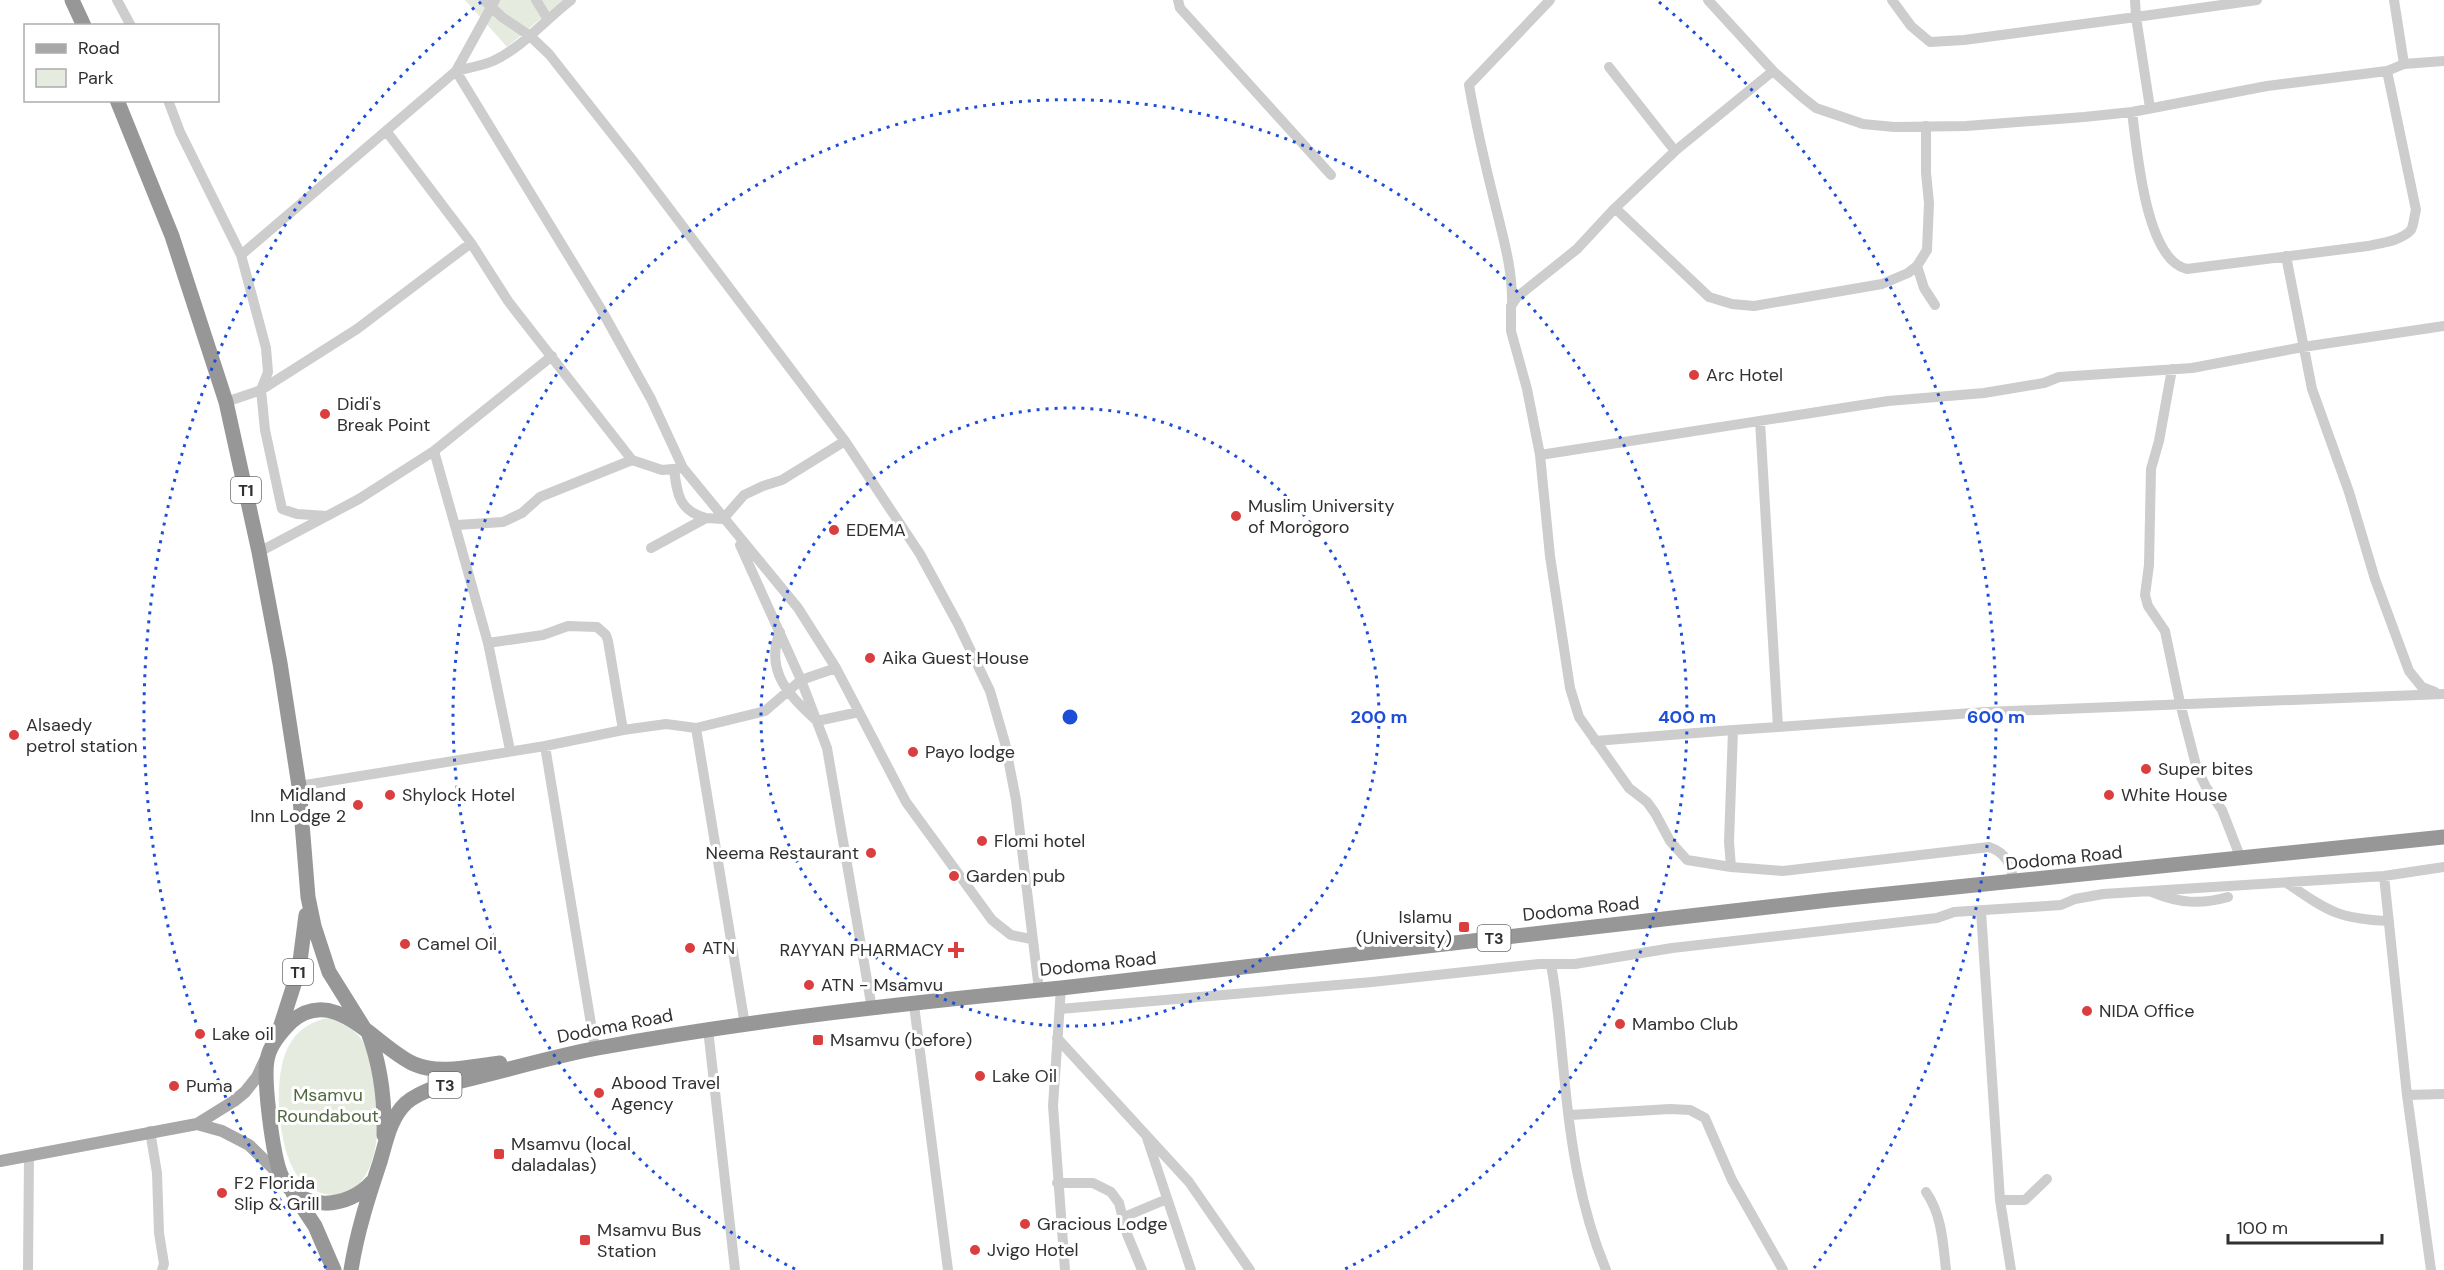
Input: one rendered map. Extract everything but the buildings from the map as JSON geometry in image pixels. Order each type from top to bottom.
[{"type":"highway","points":[[72,0],[83,24]]},
{"type":"highway","name":"T1","points":[[118,102],[172,236],[226,402],[259,552],[280,663],[299,786],[308,897],[318,943],[329,972],[366,1030],[376,1055],[384,1095],[384,1135],[381,1159],[361,1217],[351,1270]]},
{"type":"highway","name":"Dodoma Road","points":[[381,1159],[389,1130],[396,1116],[406,1103],[426,1091],[595,1048],[708,1029],[1004,992],[1061,988],[1829,900],[2014,883],[2444,837]]},
{"type":"highway","name":"T1","points":[[308,897],[299,969],[271,1050],[270,1128],[285,1181],[315,1226],[334,1270]]},
{"type":"highway","name":"T1","points":[[271,1050],[293,1021],[303,1014],[315,1011],[336,1012],[366,1030]]},
{"type":"highway","name":"Dodoma Road","points":[[366,1030],[414,1064],[436,1069],[546,1059]]},
{"type":"highway","points":[[285,1181],[309,1200],[333,1203],[358,1195],[374,1180]]},
{"type":"main road","points":[[0,1161],[196,1124],[245,1092],[257,1077],[271,1050]]},
{"type":"main road","points":[[196,1124],[222,1131],[243,1141],[260,1154],[285,1181]]},
{"type":"street","points":[[117,0],[129,24]]},
{"type":"street","points":[[536,0],[547,18]]},
{"type":"street","points":[[456,71],[493,61],[530,36],[547,18],[571,0]]},
{"type":"street","points":[[1179,0],[1180,8],[1331,175]]},
{"type":"street","points":[[1550,0],[1469,85],[1479,141],[1509,262],[1512,287],[1511,331],[1527,389],[1540,455],[1550,556],[1570,688],[1579,717],[1629,788],[1647,802],[1670,841],[1687,860],[1731,867],[1784,871],[1989,847],[2000,850],[2010,864],[2014,883]]},
{"type":"street","points":[[1708,0],[1773,71],[1816,108],[1863,124],[1893,127],[2008,123],[2132,112],[2267,86],[2387,72],[2404,64],[2444,61]]},
{"type":"street","points":[[1892,0],[1911,26],[1930,42],[1964,40],[2257,0]]},
{"type":"street","points":[[2135,0],[2150,108]]},
{"type":"street","points":[[2394,0],[2404,64]]},
{"type":"street","points":[[241,255],[456,71],[490,2],[530,36],[549,54],[638,167],[845,441],[920,554],[958,624],[990,691],[1005,743],[1016,800],[1031,939],[1039,990]]},
{"type":"street","points":[[1609,67],[1675,151]]},
{"type":"street","points":[[456,71],[601,309],[651,399],[678,469],[798,608],[836,668],[906,802],[992,920],[1011,935],[1031,939]]},
{"type":"street","points":[[1511,306],[1517,297],[1577,249],[1615,208],[1675,151],[1773,71]]},
{"type":"street","points":[[2132,112],[2143,194],[2162,251],[2171,261],[2187,269],[2376,244],[2394,240],[2412,227],[2416,210],[2387,72]]},
{"type":"street","points":[[169,102],[180,132],[241,255],[266,348],[268,372],[261,390],[265,430],[282,509],[297,514],[327,516]]},
{"type":"street","points":[[1615,208],[1709,297],[1732,304],[1754,306],[1863,288],[1897,279],[1917,266],[1927,250],[1929,232],[1926,126]]},
{"type":"street","points":[[387,132],[471,243],[508,301],[632,460],[662,470],[678,469]]},
{"type":"street","points":[[226,402],[261,390],[357,329],[471,243]]},
{"type":"street","points":[[2286,256],[2312,389],[2349,492],[2375,579],[2409,671],[2422,687],[2443,694]]},
{"type":"street","points":[[1917,266],[1924,288],[1935,305]]},
{"type":"street","points":[[1540,455],[1888,401],[1984,393],[2044,383],[2060,377],[2233,362],[2303,347],[2444,326]]},
{"type":"street","points":[[259,552],[359,499],[434,451],[552,356]]},
{"type":"street","points":[[2172,369],[2159,441],[2151,469],[2149,565],[2145,595],[2148,606],[2165,631],[2197,769],[2222,810],[2241,859]]},
{"type":"street","points":[[1760,420],[1778,727]]},
{"type":"street","points":[[723,519],[744,495],[782,480],[845,441]]},
{"type":"street","points":[[434,451],[457,525],[488,643],[510,750]]},
{"type":"street","points":[[457,525],[503,522],[522,513],[540,497],[632,460]]},
{"type":"street","points":[[678,469],[678,498],[693,514],[706,518],[723,519]]},
{"type":"street","points":[[651,548],[706,518]]},
{"type":"street","points":[[735,533],[801,680],[827,748],[872,1009]]},
{"type":"street","points":[[488,643],[543,635],[568,626],[597,627],[606,635],[608,641],[623,730]]},
{"type":"street","points":[[780,632],[775,643],[776,665],[786,692],[817,721],[859,712]]},
{"type":"street","points":[[299,786],[544,746],[623,730],[666,724],[696,728],[765,711],[801,680],[836,668]]},
{"type":"street","points":[[1595,741],[1986,712],[2443,694]]},
{"type":"street","points":[[696,728],[745,1025]]},
{"type":"street","points":[[1731,867],[1729,842],[1733,730]]},
{"type":"street","points":[[544,746],[595,1048]]},
{"type":"street","points":[[1060,1009],[1551,964],[1575,964],[1672,948],[1937,918],[1954,912],[2061,905],[2074,899],[2146,890],[2384,876],[2444,867]]},
{"type":"street","points":[[2384,876],[2407,1095],[2431,1270]]},
{"type":"street","points":[[2287,883],[2331,912],[2356,919],[2389,921]]},
{"type":"street","points":[[2146,890],[2169,899],[2191,903],[2228,897]]},
{"type":"street","points":[[1981,911],[2000,1200],[2011,1270]]},
{"type":"street","points":[[1551,964],[1560,1019],[1564,1074],[1580,1186],[1606,1270]]},
{"type":"street","points":[[1061,988],[1053,1107],[1065,1270]]},
{"type":"street","points":[[914,1005],[948,1270]]},
{"type":"street","points":[[708,1029],[735,1270]]},
{"type":"street","points":[[1057,1038],[1146,1132],[1189,1182],[1250,1270]]},
{"type":"street","points":[[2407,1095],[2444,1094]]},
{"type":"street","points":[[1570,1115],[1670,1109],[1690,1110],[1705,1118],[1731,1180],[1783,1270]]},
{"type":"street","points":[[150,1131],[157,1173],[159,1233],[164,1264],[162,1270]]},
{"type":"street","points":[[1146,1132],[1191,1270]]},
{"type":"street","points":[[28,1270],[29,1155]]},
{"type":"street","points":[[2000,1200],[2025,1200],[2047,1179]]},
{"type":"street","points":[[1057,1183],[1093,1183],[1111,1192],[1119,1203],[1127,1234],[1142,1270]]},
{"type":"street","points":[[1926,1192],[1936,1206],[1943,1239],[1946,1270]]},
{"type":"street","points":[[1124,1218],[1167,1199]]},
{"type":"green space","points":[[465,0],[563,0],[507,47]]},
{"type":"green space","name":"Msamvu Roundabout","points":[[328,1018],[347,1026],[362,1040],[375,1078],[378,1103],[378,1129],[374,1153],[366,1174],[353,1189],[335,1195],[315,1191],[299,1178],[286,1149],[279,1111],[281,1072],[291,1042],[307,1026]]},
{"type":"place","name":"Arc Hotel","points":[[1694,375]]},
{"type":"place","name":"Didi's Break Point","points":[[325,414]]},
{"type":"place","name":"Muslim University of Morogoro","points":[[1236,516]]},
{"type":"place","name":"EDEMA","points":[[834,530]]},
{"type":"place","name":"Aika Guest House","points":[[870,658]]},
{"type":"place","name":"Alsaedy petrol station","points":[[14,735]]},
{"type":"place","name":"Payo lodge","points":[[913,752]]},
{"type":"place","name":"Super bites","points":[[2146,769]]},
{"type":"place","name":"Shylock Hotel","points":[[390,795]]},
{"type":"place","name":"White House","points":[[2109,795]]},
{"type":"place","name":"Midland Inn Lodge 2","points":[[358,805]]},
{"type":"place","name":"Flomi hotel","points":[[982,841]]},
{"type":"place","name":"Neema Restaurant","points":[[871,853]]},
{"type":"place","name":"Garden pub","points":[[954,876]]},
{"type":"place","name":"Islamu (University)","points":[[1464,927]]},
{"type":"place","name":"Camel Oil","points":[[405,944]]},
{"type":"place","name":"ATN","points":[[690,948]]},
{"type":"place","name":"RAYYAN PHARMACY","points":[[956,950]]},
{"type":"place","name":"ATN - Msamvu","points":[[809,985]]},
{"type":"place","name":"NIDA Office","points":[[2087,1011]]},
{"type":"place","name":"Mambo Club","points":[[1620,1024]]},
{"type":"place","name":"Lake oil","points":[[200,1034]]},
{"type":"place","name":"Msamvu (before)","points":[[818,1040]]},
{"type":"place","name":"Lake Oil","points":[[980,1076]]},
{"type":"place","name":"Puma","points":[[174,1086]]},
{"type":"place","name":"Abood Travel Agency","points":[[599,1093]]},
{"type":"place","name":"Msamvu (local daladalas)","points":[[499,1154]]},
{"type":"place","name":"F2 Florida Slip & Grill","points":[[222,1193]]},
{"type":"place","name":"Gracious Lodge","points":[[1025,1224]]},
{"type":"place","name":"Msamvu Bus Station","points":[[585,1240]]},
{"type":"place","name":"Jvigo Hotel","points":[[975,1250]]}]
